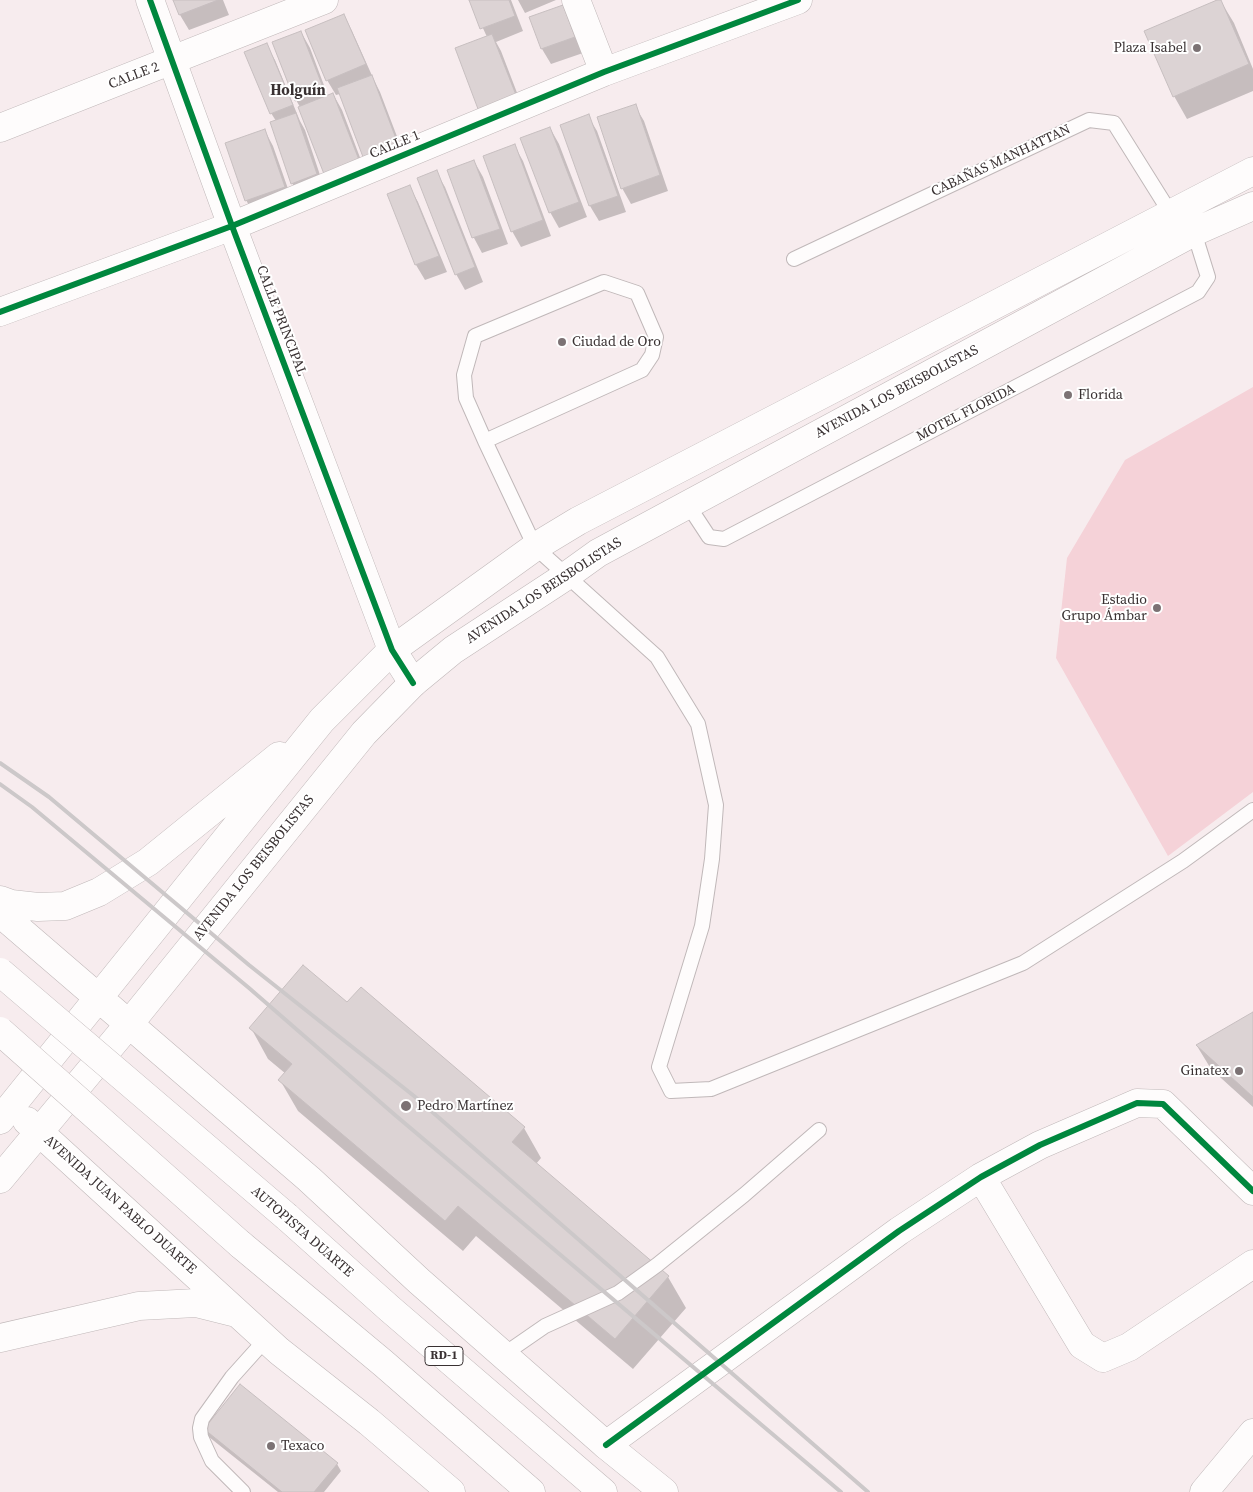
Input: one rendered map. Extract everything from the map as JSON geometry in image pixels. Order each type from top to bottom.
[{"type":"main road","name":"CALLE PRINCIPAL","points":[[150,0],[232,226],[392,650],[413,683]]},
{"type":"main road","name":"CALLE 2","points":[[0,128],[324,0]]},
{"type":"main road","points":[[576,0],[604,72]]},
{"type":"main road","name":"CALLE 1","points":[[0,312],[232,226],[604,72],[798,0]]},
{"type":"main road","points":[[0,900],[11,904],[38,908],[65,906],[99,892],[148,862],[322,720],[392,650],[535,546],[595,512],[1253,171]]},
{"type":"main road","name":"AVENIDA LOS BEISBOLISTAS","points":[[0,1179],[129,1024],[364,733],[413,683],[453,650],[566,576],[598,552],[1194,232],[1253,206]]},
{"type":"main road","points":[[4,1108],[98,997],[322,720]]},
{"type":"main road","points":[[0,913],[309,1179],[419,1280],[606,1445],[664,1492]]},
{"type":"main road","name":"AUTOPISTA DUARTE","points":[[0,972],[604,1492]]},
{"type":"main road","points":[[0,1031],[240,1244],[383,1363],[530,1492]]},
{"type":"main road","points":[[606,1445],[899,1231],[981,1177],[1040,1145],[1137,1104],[1163,1104],[1253,1191]]},
{"type":"main road","name":"AVENIDA JUAN PABLO DUARTE","points":[[4,1108],[39,1132],[240,1314]]},
{"type":"main road","points":[[981,1177],[1082,1345],[1103,1358],[1129,1347],[1253,1264]]},
{"type":"main road","points":[[0,1338],[139,1306],[196,1303],[240,1314],[266,1338],[451,1492]]},
{"type":"main road","points":[[1204,1492],[1253,1433]]},
{"type":"lane","name":"CABAÑAS MANHATTAN","points":[[794,259],[1089,120],[1114,123],[1171,214]]},
{"type":"lane","name":"MOTEL FLORIDA","points":[[688,505],[709,537],[724,539],[1198,292],[1208,277],[1194,232]]},
{"type":"lane","points":[[485,440],[642,370],[652,355],[656,337],[637,293],[604,282],[475,336],[464,375],[466,398],[485,440],[535,546],[657,657],[698,724],[716,804],[712,859],[702,926],[659,1068],[671,1091],[711,1089],[1023,963],[1183,861],[1253,810]]},
{"type":"lane","points":[[503,1355],[546,1326],[618,1293],[657,1265],[744,1195],[819,1130]]},
{"type":"lane","points":[[243,1492],[212,1460],[201,1437],[200,1428],[202,1419],[232,1377],[266,1338]]},
{"type":"shaded area","name":"Estadio Grupo Ámbar","points":[[1253,387],[1253,792],[1168,856],[1056,658],[1067,558],[1125,460]]},
{"type":"building","points":[[173,0],[218,0],[179,15]]},
{"type":"building","points":[[469,0],[509,0],[515,16],[480,29]]},
{"type":"building","name":"Plaza Isabel","points":[[1221,0],[1249,64],[1173,97],[1144,31]]},
{"type":"building","points":[[563,5],[575,37],[541,49],[529,17]]},
{"type":"building","points":[[344,14],[366,64],[326,81],[305,30]]},
{"type":"building","points":[[301,31],[324,90],[295,101],[272,42]]},
{"type":"building","points":[[492,34],[516,95],[478,109],[455,48]]},
{"type":"building","points":[[267,43],[293,105],[270,114],[244,52]]},
{"type":"building","points":[[372,75],[398,144],[363,157],[337,88]]},
{"type":"building","points":[[333,93],[359,160],[324,174],[298,107]]},
{"type":"building","points":[[636,104],[660,175],[621,189],[597,117]]},
{"type":"building","points":[[296,113],[317,174],[291,184],[270,122]]},
{"type":"building","points":[[589,114],[618,196],[589,206],[560,125]]},
{"type":"building","points":[[550,127],[579,202],[549,213],[520,138]]},
{"type":"building","points":[[265,129],[285,187],[245,201],[225,143]]},
{"type":"building","points":[[515,144],[543,220],[511,232],[483,156]]},
{"type":"building","points":[[474,160],[500,229],[472,238],[447,170]]},
{"type":"building","points":[[437,170],[475,267],[455,275],[417,178]]},
{"type":"building","points":[[410,185],[439,256],[415,265],[387,194]]},
{"type":"building","points":[[303,965],[347,1002],[361,987],[525,1127],[512,1142],[669,1276],[615,1339],[458,1206],[445,1221],[278,1080],[292,1064],[249,1028]]},
{"type":"building","name":"Ginatex","points":[[1253,1012],[1253,1097],[1196,1045]]},
{"type":"building","name":"Texaco","points":[[240,1384],[338,1463],[314,1492],[282,1492],[204,1429]]},
{"type":"railway","points":[[0,763],[49,797],[249,965],[414,1096],[868,1492]]},
{"type":"railway","points":[[0,784],[32,807],[249,988],[395,1115],[841,1492]]},
{"type":"cycle path","points":[[150,0],[232,226],[392,650],[413,683]]},
{"type":"cycle path","points":[[0,312],[232,226],[604,72],[798,0]]},
{"type":"cycle path","points":[[606,1445],[899,1231],[981,1177],[1040,1145],[1137,1103],[1163,1104],[1253,1191]]},
{"type":"place","name":"Plaza Isabel","points":[[1197,48]]},
{"type":"place","name":"Ciudad de Oro","points":[[562,342]]},
{"type":"place","name":"Florida","points":[[1068,395]]},
{"type":"place","name":"Estadio Grupo Ámbar","points":[[1157,608]]},
{"type":"place","name":"Ginatex","points":[[1239,1071]]},
{"type":"place","name":"Pedro Martínez","points":[[406,1106]]},
{"type":"place","name":"Texaco","points":[[271,1446]]},
{"type":"district","name":"Holguín","points":[[298,91]]}]
